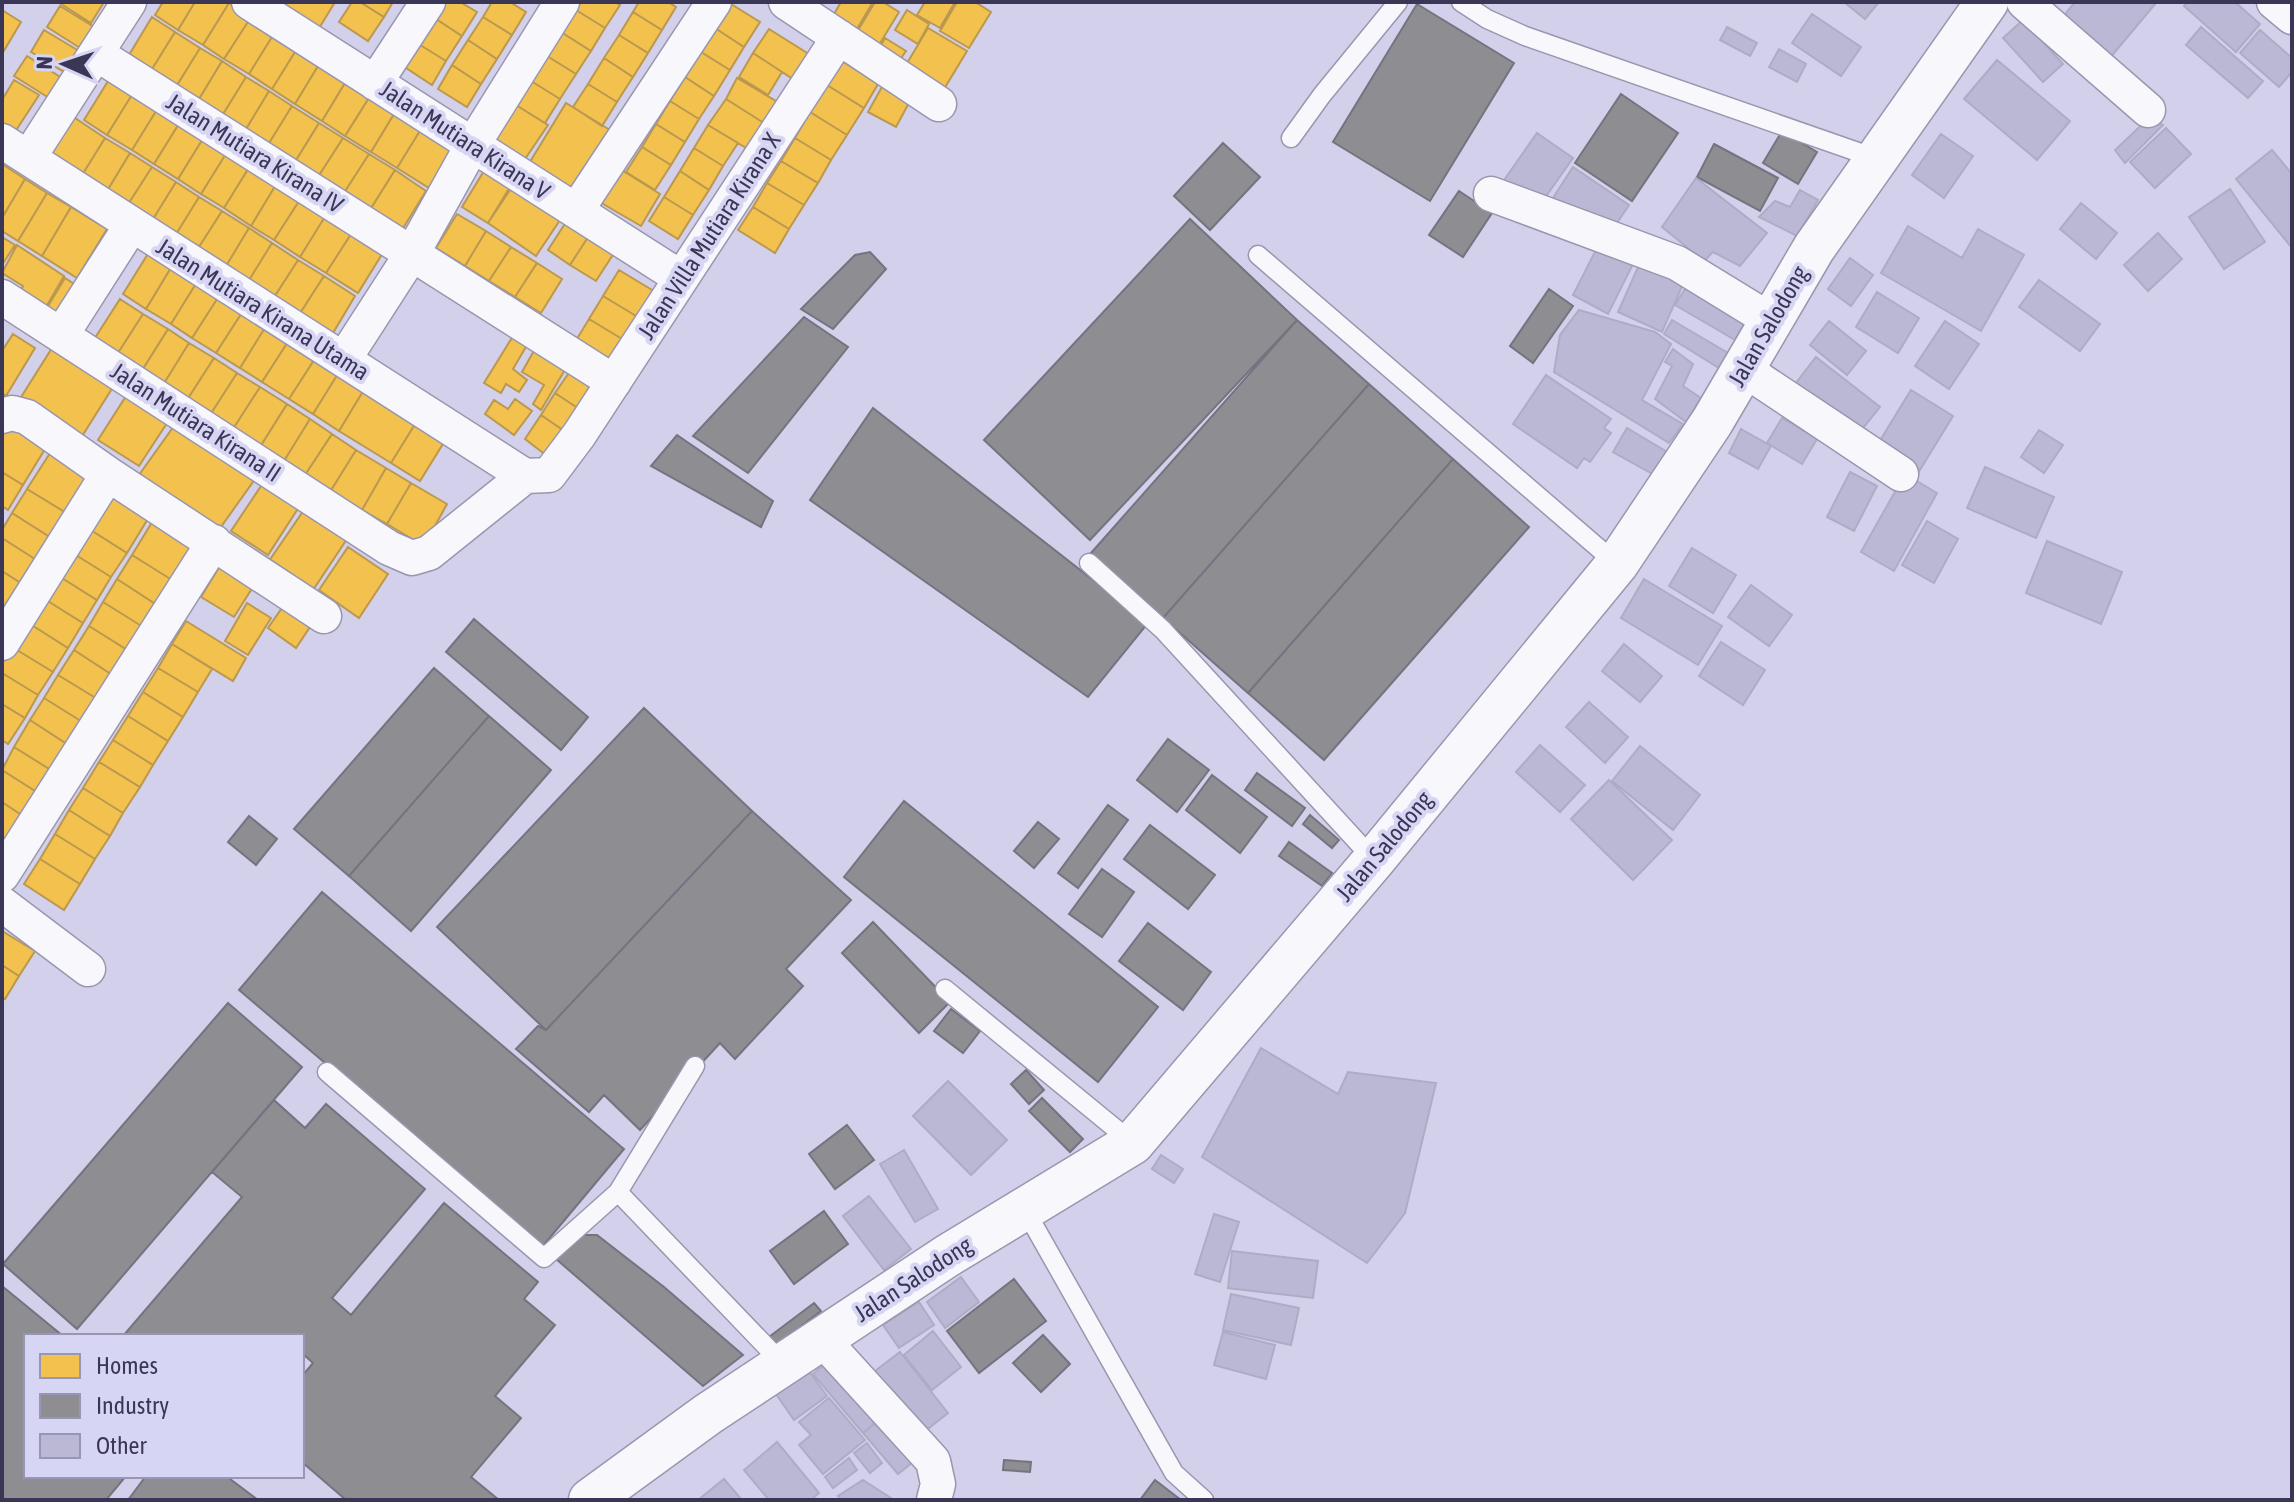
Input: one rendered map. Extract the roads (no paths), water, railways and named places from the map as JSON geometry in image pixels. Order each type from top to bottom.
[{"type":"street","points":[[16,149],[97,54],[129,2]]},
{"type":"street","points":[[375,83],[428,2]]},
{"type":"street","points":[[344,359],[413,252],[472,146],[562,2]]},
{"type":"street","points":[[576,211],[714,2]]},
{"type":"street","points":[[786,2],[939,104]]},
{"type":"street","name":"Jalan Salodong","points":[[590,1500],[783,1364],[1024,1208],[1133,1143],[1374,860],[1617,564],[1712,422],[1814,248],[1987,2]]},
{"type":"street","points":[[2024,2],[2148,110]]},
{"type":"street","points":[[2274,2],[2292,17]]},
{"type":"street","name":"Jalan Mutiara Kirana V","points":[[263,6],[375,83],[681,278]]},
{"type":"street","name":"Jalan Villa Mutiara Kirana X","points":[[525,476],[549,475],[579,435],[839,37]]},
{"type":"street","name":"Jalan Mutiara Kirana IV","points":[[97,54],[614,382]]},
{"type":"street","name":"Jalan Mutiara Kirana Utama","points":[[16,149],[131,226],[525,476]]},
{"type":"street","points":[[1491,194],[1677,263],[1770,320]]},
{"type":"street","points":[[62,334],[131,226]]},
{"type":"street","name":"Jalan Mutiara Kirana II","points":[[2,297],[389,548],[412,558],[424,556],[525,476]]},
{"type":"street","points":[[1742,368],[1901,474]]},
{"type":"street","points":[[2,416],[12,413],[27,417],[324,616]]},
{"type":"street","points":[[2,643],[108,474]]},
{"type":"street","points":[[2,875],[214,542]]},
{"type":"street","points":[[2,904],[88,969]]},
{"type":"street","points":[[822,1339],[933,1461],[938,1484],[934,1500]]},
{"type":"lane","points":[[1291,138],[1398,2]]},
{"type":"lane","points":[[1461,2],[1487,19],[1525,36],[1875,158]]},
{"type":"lane","points":[[1258,255],[1617,564]]},
{"type":"lane","points":[[1089,563],[1163,630],[1374,860]]},
{"type":"lane","points":[[945,989],[1133,1143]]},
{"type":"lane","points":[[327,1072],[544,1258],[618,1192],[695,1066]]},
{"type":"lane","points":[[618,1192],[783,1364]]},
{"type":"lane","points":[[1024,1208],[1174,1473],[1204,1500]]}]
